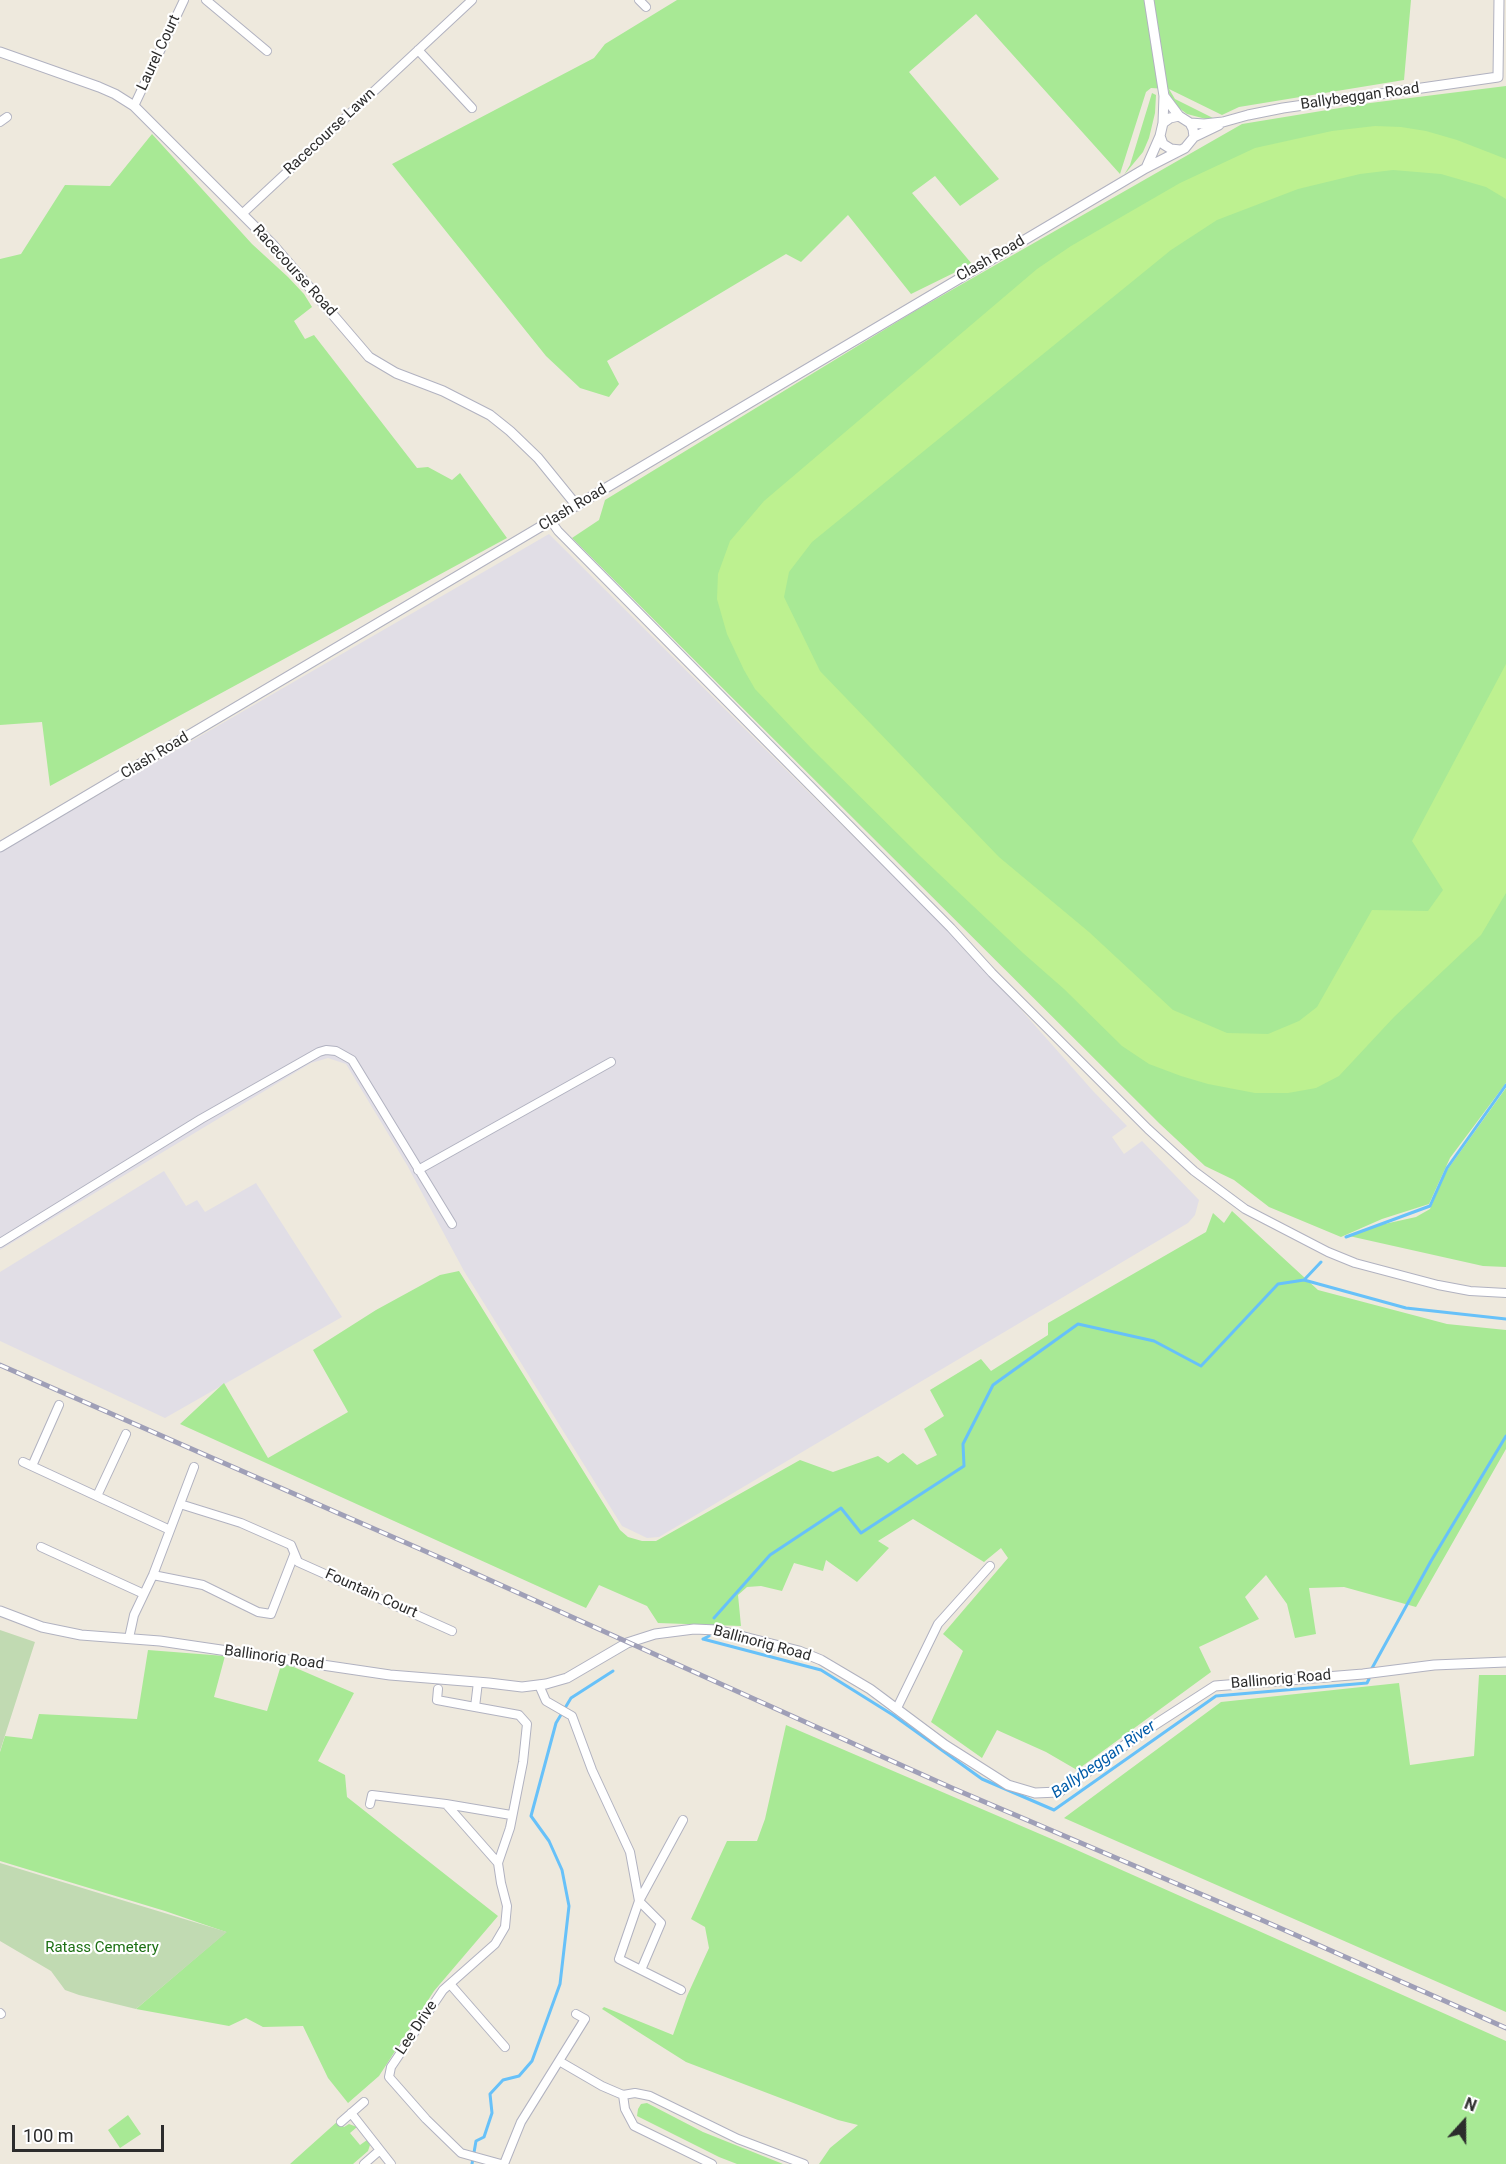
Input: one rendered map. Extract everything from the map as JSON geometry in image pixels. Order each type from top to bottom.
[{"type":"street","name":"Laurel Court","points":[[134,106],[184,0]]},
{"type":"street","points":[[206,0],[267,51]]},
{"type":"street","name":"Racecourse Lawn","points":[[242,214],[472,0]]},
{"type":"street","points":[[639,0],[646,7]]},
{"type":"street","points":[[1146,168],[1160,136],[1164,96],[1149,0]]},
{"type":"street","points":[[1499,0],[1497,62],[1502,77]]},
{"type":"street","points":[[418,50],[472,108]]},
{"type":"street","name":"Racecourse Road","points":[[0,52],[116,94],[134,106],[300,275],[369,357],[387,369],[443,391],[490,416],[510,431],[538,458],[577,506]]},
{"type":"street","name":"Ballybeggan Road","points":[[1223,122],[1283,108],[1502,77]]},
{"type":"street","points":[[1164,96],[1179,116],[1190,123],[1223,122]]},
{"type":"street","points":[[1163,123],[1179,116]]},
{"type":"street","points":[[1160,136],[1163,144],[1171,149],[1180,150],[1188,146],[1194,137],[1223,122]]},
{"type":"street","points":[[1190,123],[1194,137]]},
{"type":"street","name":"Clash Road","points":[[0,847],[984,263],[1180,150]]},
{"type":"street","points":[[551,521],[566,539],[951,928],[992,973],[1148,1129],[1194,1171],[1254,1214],[1328,1252],[1355,1263],[1438,1285],[1506,1293]]},
{"type":"street","points":[[0,1244],[201,1119],[326,1050],[336,1051],[352,1060],[452,1224]]},
{"type":"street","points":[[418,1170],[610,1062]]},
{"type":"street","points":[[32,1466],[59,1405]]},
{"type":"street","points":[[97,1496],[126,1434]]},
{"type":"street","points":[[23,1462],[170,1530]]},
{"type":"street","points":[[129,1638],[134,1615],[153,1575],[194,1467]]},
{"type":"street","name":"Fountain Court","points":[[180,1504],[241,1523],[291,1545],[298,1562],[452,1630]]},
{"type":"street","points":[[41,1547],[144,1594]]},
{"type":"street","points":[[153,1575],[203,1585],[258,1612],[270,1614],[294,1555]]},
{"type":"street","points":[[897,1708],[938,1624],[990,1566]]},
{"type":"street","name":"Ballinorig Road","points":[[0,1611],[42,1627],[81,1635],[160,1641],[390,1676],[522,1687],[567,1678],[627,1643],[655,1634],[700,1629],[733,1634],[799,1651],[821,1660],[897,1708],[945,1744],[1008,1785],[1035,1792],[1059,1792],[1142,1733],[1215,1686],[1363,1674],[1434,1665],[1506,1662]]},
{"type":"street","points":[[475,1707],[478,1682]]},
{"type":"street","points":[[539,1685],[546,1701],[572,1716],[592,1770],[630,1852],[639,1901],[661,1923],[641,1970]]},
{"type":"street","name":"Lee Drive","points":[[438,1689],[437,1700],[519,1715],[527,1724],[524,1762],[510,1828],[498,1863],[507,1906],[505,1927],[495,1944],[443,1990],[391,2067],[389,2077],[426,2119],[461,2153],[502,2164]]},
{"type":"street","points":[[370,1804],[372,1795],[511,1815]]},
{"type":"street","points":[[446,1804],[498,1863]]},
{"type":"street","points":[[681,1990],[619,1959],[639,1901],[683,1820]]},
{"type":"street","name":"Lee Drive","points":[[450,1984],[505,2047]]},
{"type":"street","points":[[502,2164],[521,2122],[585,2019],[576,2014]]},
{"type":"street","points":[[559,2061],[602,2086],[623,2095],[635,2093],[650,2097],[738,2139],[800,2163]]},
{"type":"street","points":[[623,2095],[625,2109],[634,2126],[712,2164]]},
{"type":"street","points":[[341,2122],[364,2102]]},
{"type":"street","points":[[351,2113],[391,2164]]},
{"type":"street","points":[[364,2164],[380,2150]]},
{"type":"shaded area","points":[[549,534],[942,925],[1000,986],[1127,1126],[1112,1137],[1124,1154],[1142,1141],[1199,1200],[1195,1215],[1188,1223],[659,1537],[647,1538],[622,1526],[464,1271],[407,1165],[346,1064],[328,1058],[311,1063],[0,1250],[0,852]]},
{"type":"shaded area","points":[[164,1171],[186,1206],[197,1200],[205,1212],[256,1183],[342,1317],[165,1418],[0,1341],[0,1272]]},
{"type":"green space","points":[[677,0],[1411,0],[1404,80],[1239,107],[1222,115],[1169,89],[1175,99],[1213,118],[1206,119],[1187,114],[1179,108],[1171,101],[1168,89],[1151,88],[1146,92],[1120,174],[976,14],[909,72],[999,179],[960,206],[935,176],[912,193],[972,264],[911,294],[848,215],[801,262],[786,254],[607,361],[619,384],[609,397],[580,388],[546,356],[392,164],[594,58],[605,44]]},
{"type":"green space","points":[[1506,86],[1506,1083],[1450,1158],[1429,1204],[1382,1219],[1341,1237],[1269,1207],[1234,1180],[1205,1166],[1160,1124],[572,538],[599,520],[605,500],[915,311],[1242,124],[1370,103]]},
{"type":"green space","points":[[1152,93],[1156,95],[1155,113],[1149,138],[1143,152],[1124,175],[1130,165]]},
{"type":"green space","points":[[1375,126],[1426,131],[1506,159],[1506,199],[1486,187],[1441,174],[1393,170],[1360,174],[1298,189],[1217,220],[1171,250],[812,542],[789,572],[784,597],[820,671],[999,857],[1089,932],[1173,1010],[1227,1033],[1268,1034],[1299,1021],[1317,1007],[1372,910],[1428,911],[1443,890],[1412,841],[1506,664],[1506,893],[1481,935],[1394,1017],[1339,1076],[1316,1088],[1288,1093],[1255,1093],[1181,1076],[1149,1064],[1122,1046],[920,856],[755,689],[727,634],[717,599],[718,574],[730,541],[764,501],[1037,269],[1071,246],[1180,183],[1255,148],[1332,131]]},
{"type":"green space","points":[[152,134],[252,244],[304,294],[312,307],[294,321],[305,339],[314,335],[417,468],[428,467],[452,480],[460,473],[507,538],[50,786],[42,722],[0,725],[0,259],[21,254],[65,185],[110,186]]},
{"type":"green space","points":[[1506,1088],[1506,1267],[1483,1266],[1349,1236],[1380,1225],[1416,1217],[1430,1209],[1445,1173]]},
{"type":"green space","points":[[1232,1211],[1318,1290],[1447,1324],[1506,1330],[1506,1449],[1416,1607],[1344,1587],[1309,1588],[1316,1634],[1295,1638],[1287,1604],[1266,1575],[1245,1597],[1259,1619],[1199,1647],[1211,1672],[1077,1770],[1046,1752],[997,1730],[982,1758],[931,1722],[963,1651],[943,1634],[1008,1558],[1001,1548],[984,1562],[913,1519],[878,1541],[889,1548],[857,1582],[826,1560],[823,1571],[794,1563],[782,1591],[761,1586],[747,1587],[738,1595],[741,1626],[658,1623],[647,1606],[599,1585],[586,1608],[180,1424],[224,1383],[268,1458],[348,1412],[313,1350],[376,1310],[440,1275],[459,1271],[620,1530],[628,1537],[642,1541],[656,1541],[800,1460],[833,1472],[878,1456],[888,1463],[903,1453],[917,1465],[937,1455],[924,1429],[944,1416],[930,1390],[981,1359],[991,1371],[1048,1335],[1048,1323],[1206,1232],[1213,1213],[1224,1223]]},
{"type":"green space","points":[[0,1630],[35,1642],[0,1751]]},
{"type":"green space","points":[[148,1650],[225,1656],[214,1697],[267,1711],[282,1662],[354,1693],[318,1761],[345,1775],[347,1797],[498,1916],[434,1991],[379,2076],[348,2103],[328,2078],[303,2026],[263,2027],[246,2018],[229,2026],[136,2009],[226,1932],[0,1861],[0,1752],[5,1736],[32,1739],[39,1714],[137,1719]]},
{"type":"green space","points":[[1479,1675],[1506,1675],[1506,2012],[1064,1818],[1221,1702],[1399,1683],[1410,1765],[1474,1756]]},
{"type":"green space","points":[[786,1725],[1061,1843],[1506,2041],[1506,2164],[819,2164],[830,2148],[858,2125],[838,2120],[686,2062],[602,2009],[604,2007],[673,2035],[687,1996],[709,1948],[705,1927],[691,1919],[727,1841],[757,1841],[765,1819]]},
{"type":"green space","name":"Ratass Cemetery","points":[[0,1863],[227,1932],[136,2009],[79,1995],[65,1990],[51,1971],[0,1941]]},
{"type":"green space","points":[[647,2103],[703,2132],[783,2164],[737,2164],[719,2157],[637,2116],[641,2104]]},
{"type":"green space","points":[[128,2115],[141,2134],[120,2148],[108,2130]]},
{"type":"green space","points":[[338,2121],[344,2127],[349,2124],[357,2127],[350,2133],[360,2145],[367,2140],[370,2145],[368,2151],[353,2164],[290,2164]]},
{"type":"waterway","points":[[1346,1237],[1430,1206],[1447,1168],[1506,1085]]},
{"type":"waterway","points":[[714,1618],[770,1555],[841,1508],[861,1533],[964,1466],[963,1444],[993,1385],[1078,1324],[1154,1341],[1201,1366],[1278,1284],[1304,1280],[1321,1262]]},
{"type":"waterway","points":[[1304,1280],[1406,1308],[1506,1319]]},
{"type":"waterway","name":"Ballybeggan River","points":[[1371,1670],[1431,1561],[1506,1436]]},
{"type":"waterway","name":"Ballybeggan River","points":[[703,1639],[709,1636]]},
{"type":"waterway","name":"Ballybeggan River","points":[[703,1639],[821,1670],[893,1715],[982,1779],[1054,1810],[1216,1696],[1367,1683],[1369,1679]]},
{"type":"waterway","name":"Ballybeggan River","points":[[472,2164],[476,2141],[484,2137],[492,2113],[490,2094],[503,2080],[519,2076],[532,2061],[560,1984],[569,1906],[562,1870],[549,1841],[531,1816],[556,1723],[571,1698],[613,1671]]},
{"type":"railway","points":[[0,1365],[443,1559],[952,1788],[1264,1921],[1506,2028]]}]
